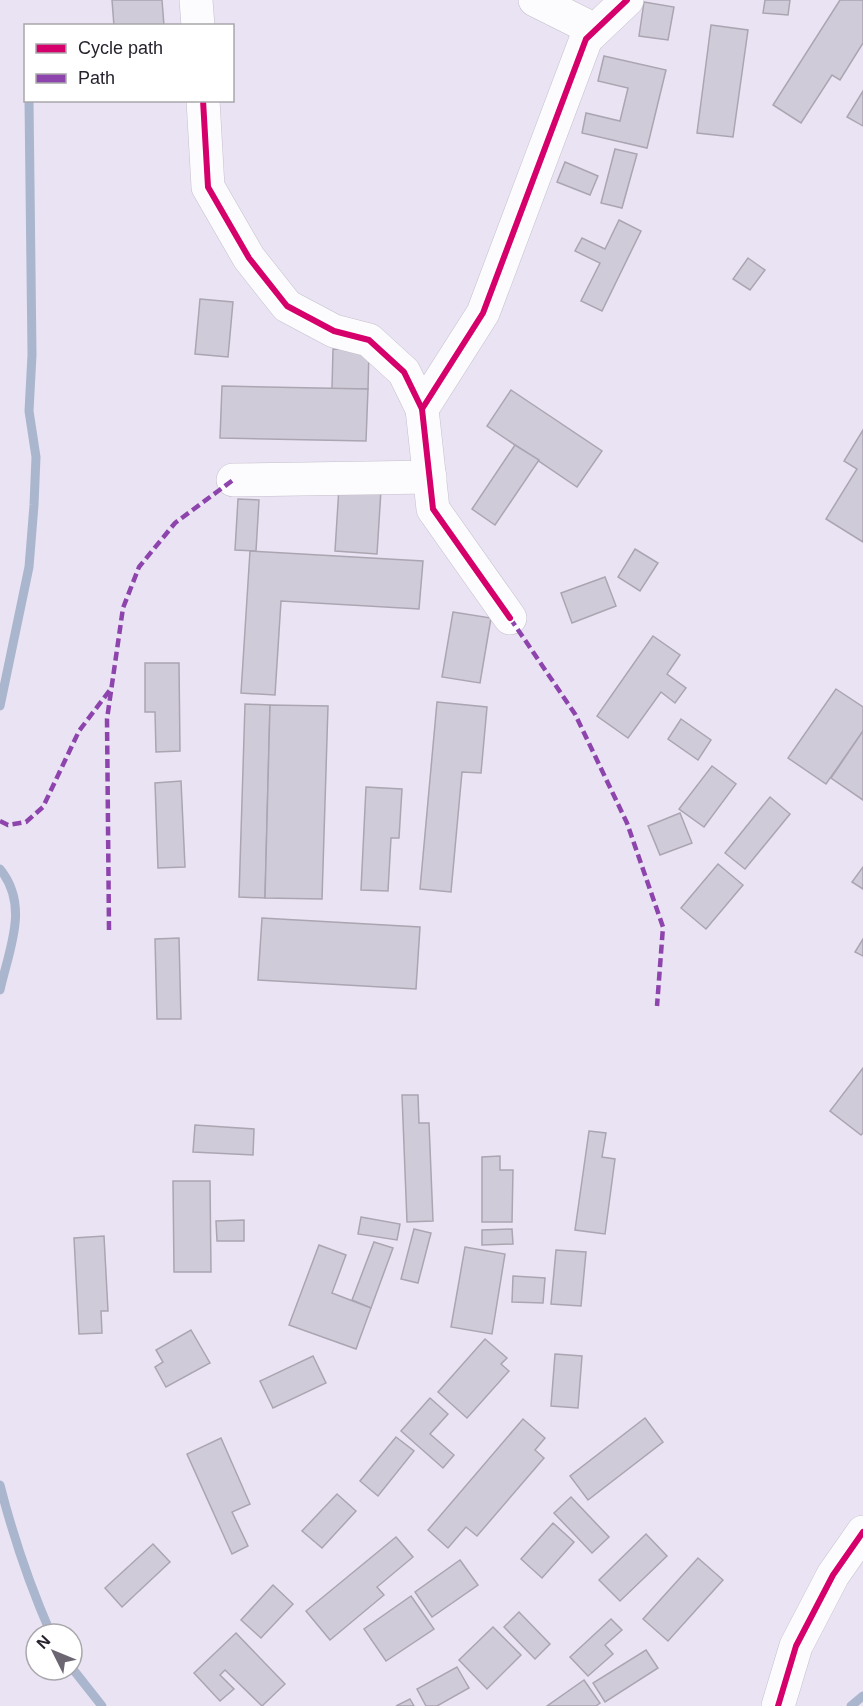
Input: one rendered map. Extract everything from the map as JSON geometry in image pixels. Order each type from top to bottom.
[{"type":"street","points":[[196,0],[198,24]]},
{"type":"street","points":[[536,0],[595,30]]},
{"type":"street","points":[[422,409],[483,313],[586,39],[627,0]]},
{"type":"street","points":[[203,102],[208,187],[249,258],[287,306],[334,331],[369,340],[404,372],[422,409],[434,509],[510,618]]},
{"type":"street","points":[[233,480],[430,477]]},
{"type":"street","points":[[778,1706],[796,1646],[834,1575],[863,1532]]},
{"type":"building","points":[[112,0],[162,0],[164,24],[114,24]]},
{"type":"building","points":[[765,0],[790,0],[788,15],[763,13]]},
{"type":"building","points":[[840,0],[863,0],[863,43],[840,80],[832,75],[801,123],[773,105]]},
{"type":"building","points":[[644,2],[674,7],[668,40],[639,36]]},
{"type":"building","points":[[711,25],[748,30],[733,137],[697,133]]},
{"type":"building","points":[[604,56],[666,70],[647,148],[582,133],[586,113],[620,121],[628,88],[598,81]]},
{"type":"building","points":[[863,91],[863,126],[847,117]]},
{"type":"building","points":[[615,149],[637,154],[622,208],[601,203]]},
{"type":"building","points":[[565,162],[598,176],[590,195],[557,182]]},
{"type":"building","points":[[619,220],[641,231],[602,311],[581,301],[600,263],[575,251],[582,238],[605,249]]},
{"type":"building","points":[[748,258],[765,270],[750,290],[733,279]]},
{"type":"building","points":[[200,299],[233,302],[228,357],[195,354]]},
{"type":"building","points":[[333,349],[369,350],[368,389],[332,389]]},
{"type":"building","points":[[222,386],[368,389],[366,441],[220,438]]},
{"type":"building","points":[[511,390],[602,451],[577,487],[487,426]]},
{"type":"building","points":[[863,430],[863,542],[826,519],[857,469],[844,461]]},
{"type":"building","points":[[515,445],[539,460],[495,525],[472,509]]},
{"type":"building","points":[[339,487],[381,490],[377,554],[335,551]]},
{"type":"building","points":[[238,499],[259,500],[256,551],[235,550]]},
{"type":"building","points":[[635,549],[658,563],[640,591],[618,577]]},
{"type":"building","points":[[250,551],[423,561],[419,609],[281,601],[275,695],[241,693]]},
{"type":"building","points":[[605,577],[616,606],[572,623],[561,593]]},
{"type":"building","points":[[453,612],[491,618],[480,683],[442,677]]},
{"type":"building","points":[[653,636],[680,655],[667,674],[686,688],[675,703],[661,692],[628,738],[597,716]]},
{"type":"building","points":[[145,663],[179,663],[180,751],[156,752],[155,712],[145,712]]},
{"type":"building","points":[[836,689],[863,707],[863,731],[826,784],[788,758]]},
{"type":"building","points":[[437,702],[487,707],[481,773],[462,772],[451,892],[420,889]]},
{"type":"building","points":[[245,704],[270,705],[265,898],[239,897]]},
{"type":"building","points":[[270,705],[328,706],[322,899],[265,898]]},
{"type":"building","points":[[681,719],[711,740],[698,760],[668,739]]},
{"type":"building","points":[[863,731],[863,800],[831,778]]},
{"type":"building","points":[[712,766],[736,784],[704,827],[679,809]]},
{"type":"building","points":[[181,781],[185,867],[158,868],[155,783]]},
{"type":"building","points":[[366,787],[402,789],[399,838],[391,838],[388,891],[361,890]]},
{"type":"building","points":[[770,797],[790,814],[745,869],[725,853]]},
{"type":"building","points":[[680,813],[692,843],[660,855],[648,826]]},
{"type":"building","points":[[718,864],[743,885],[706,929],[681,908]]},
{"type":"building","points":[[863,867],[863,889],[852,882]]},
{"type":"building","points":[[262,918],[420,927],[416,989],[258,980]]},
{"type":"building","points":[[179,938],[181,1019],[157,1019],[155,939]]},
{"type":"building","points":[[863,939],[863,956],[855,952]]},
{"type":"building","points":[[863,1068],[863,1133],[861,1135],[830,1111]]},
{"type":"building","points":[[402,1095],[418,1095],[419,1123],[429,1123],[433,1221],[407,1222]]},
{"type":"building","points":[[195,1125],[254,1129],[253,1155],[193,1152]]},
{"type":"building","points":[[589,1131],[606,1133],[602,1157],[615,1159],[605,1234],[575,1230]]},
{"type":"building","points":[[500,1156],[500,1170],[513,1170],[512,1222],[482,1222],[482,1157]]},
{"type":"building","points":[[173,1181],[210,1181],[211,1272],[174,1272]]},
{"type":"building","points":[[361,1217],[400,1224],[397,1240],[358,1234]]},
{"type":"building","points":[[244,1220],[244,1241],[217,1241],[216,1221]]},
{"type":"building","points":[[414,1229],[431,1233],[418,1283],[401,1279]]},
{"type":"building","points":[[512,1229],[513,1244],[482,1245],[482,1230]]},
{"type":"building","points":[[104,1236],[108,1311],[101,1311],[102,1333],[79,1334],[74,1238]]},
{"type":"building","points":[[374,1242],[393,1248],[371,1308],[352,1300]]},
{"type":"building","points":[[319,1245],[346,1255],[332,1293],[371,1308],[356,1349],[289,1325]]},
{"type":"building","points":[[465,1247],[505,1254],[492,1334],[451,1327]]},
{"type":"building","points":[[556,1250],[586,1252],[581,1306],[551,1304]]},
{"type":"building","points":[[513,1276],[545,1278],[543,1303],[512,1302]]},
{"type":"building","points":[[191,1330],[210,1363],[166,1387],[155,1367],[163,1362],[156,1350]]},
{"type":"building","points":[[485,1339],[507,1358],[501,1364],[509,1371],[467,1418],[438,1392]]},
{"type":"building","points":[[555,1354],[582,1356],[578,1408],[551,1406]]},
{"type":"building","points":[[313,1356],[326,1383],[273,1408],[260,1381]]},
{"type":"building","points":[[430,1398],[448,1414],[430,1434],[454,1455],[443,1468],[401,1431]]},
{"type":"building","points":[[645,1418],[663,1442],[588,1500],[570,1476]]},
{"type":"building","points":[[523,1419],[545,1438],[535,1450],[544,1458],[477,1536],[466,1527],[448,1548],[428,1530]]},
{"type":"building","points":[[396,1437],[414,1451],[378,1496],[360,1481]]},
{"type":"building","points":[[221,1438],[250,1504],[232,1512],[248,1546],[232,1554],[187,1454]]},
{"type":"building","points":[[337,1494],[356,1511],[322,1548],[302,1531]]},
{"type":"building","points":[[571,1497],[609,1537],[592,1553],[554,1513]]},
{"type":"building","points":[[553,1523],[574,1542],[542,1578],[521,1559]]},
{"type":"building","points":[[646,1534],[667,1556],[620,1601],[599,1580]]},
{"type":"building","points":[[396,1537],[413,1557],[377,1587],[384,1595],[330,1640],[306,1611]]},
{"type":"building","points":[[153,1544],[170,1562],[122,1607],[105,1588]]},
{"type":"building","points":[[698,1558],[723,1580],[668,1641],[643,1619]]},
{"type":"building","points":[[460,1560],[478,1585],[432,1617],[415,1592]]},
{"type":"building","points":[[273,1585],[293,1604],[261,1638],[241,1620]]},
{"type":"building","points":[[411,1596],[434,1629],[386,1661],[364,1629]]},
{"type":"building","points":[[519,1612],[550,1644],[535,1659],[504,1627]]},
{"type":"building","points":[[611,1619],[622,1630],[605,1645],[613,1654],[588,1676],[570,1657]]},
{"type":"building","points":[[493,1627],[521,1655],[487,1689],[459,1660]]},
{"type":"building","points":[[236,1633],[285,1684],[262,1706],[225,1670],[220,1675],[234,1689],[220,1701],[194,1673]]},
{"type":"building","points":[[646,1650],[658,1668],[605,1702],[593,1683]]},
{"type":"building","points":[[457,1667],[469,1688],[437,1706],[426,1706],[417,1689]]},
{"type":"building","points":[[584,1680],[600,1703],[596,1706],[547,1706]]},
{"type":"building","points":[[410,1699],[414,1706],[396,1706]]},
{"type":"waterway","points":[[0,706],[29,567],[34,505],[36,457],[29,411],[32,355],[29,102]]},
{"type":"waterway","points":[[0,869],[9,883],[16,913],[12,943],[0,990]]},
{"type":"waterway","points":[[0,1485],[22,1561],[46,1622]]},
{"type":"waterway","points":[[83,1682],[102,1706]]},
{"type":"waterway","points":[[851,1706],[863,1696]]},
{"type":"marked path","points":[[109,930],[107,719],[123,608],[139,567],[175,523],[233,480]]},
{"type":"marked path","points":[[510,618],[575,714],[627,823],[663,927],[657,1006]]},
{"type":"marked path","points":[[0,821],[8,825],[26,822],[43,807],[79,731],[110,690]]},
{"type":"cycle path","points":[[510,618],[433,509],[422,409],[483,313],[586,39],[627,0]]},
{"type":"cycle path","points":[[203,102],[208,187],[249,258],[287,306],[334,331],[369,340],[404,372],[422,409]]},
{"type":"cycle path","points":[[778,1706],[796,1646],[833,1575],[863,1532]]}]
